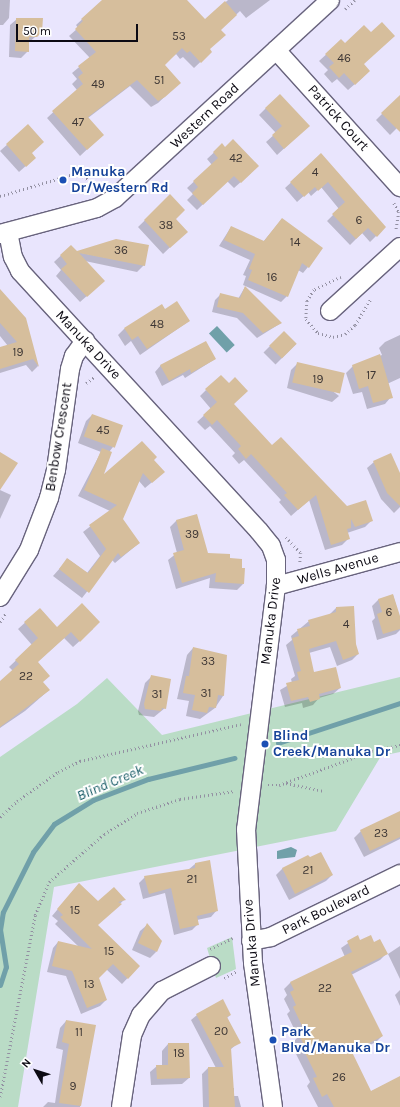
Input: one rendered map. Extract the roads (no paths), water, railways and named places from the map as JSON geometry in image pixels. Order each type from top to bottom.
[{"type":"street","name":"Western Road","points":[[4,233],[97,208],[115,198],[330,0]]},
{"type":"street","name":"Patrick Court","points":[[276,50],[396,193]]},
{"type":"street","name":"Manuka Drive","points":[[4,233],[20,271],[267,540],[276,560],[276,586],[249,732],[252,774],[246,828],[251,941],[272,1107]]},
{"type":"street","points":[[330,312],[395,242]]},
{"type":"street","name":"Benbow Crescent","points":[[0,597],[29,550],[49,498],[56,470],[70,369],[74,356],[85,342]]},
{"type":"street","name":"Wells Avenue","points":[[276,586],[400,552]]},
{"type":"street","name":"Park Boulevard","points":[[251,941],[271,937],[400,874]]},
{"type":"street","points":[[121,1107],[132,1035],[141,1015],[162,991],[214,973]]},
{"type":"waterway","name":"Blind Creek","points":[[278,743],[400,703]]},
{"type":"waterway","name":"Blind Creek","points":[[0,985],[6,967],[0,930],[3,912],[33,852],[54,824],[93,800],[148,779],[234,758]]},
{"type":"place","name":"Manuka Dr/Western Rd","points":[[63,180]]},
{"type":"place","name":"Blind Creek/Manuka Dr","points":[[265,744]]},
{"type":"place","name":"Park Blvd/Manuka Dr","points":[[273,1040]]}]
